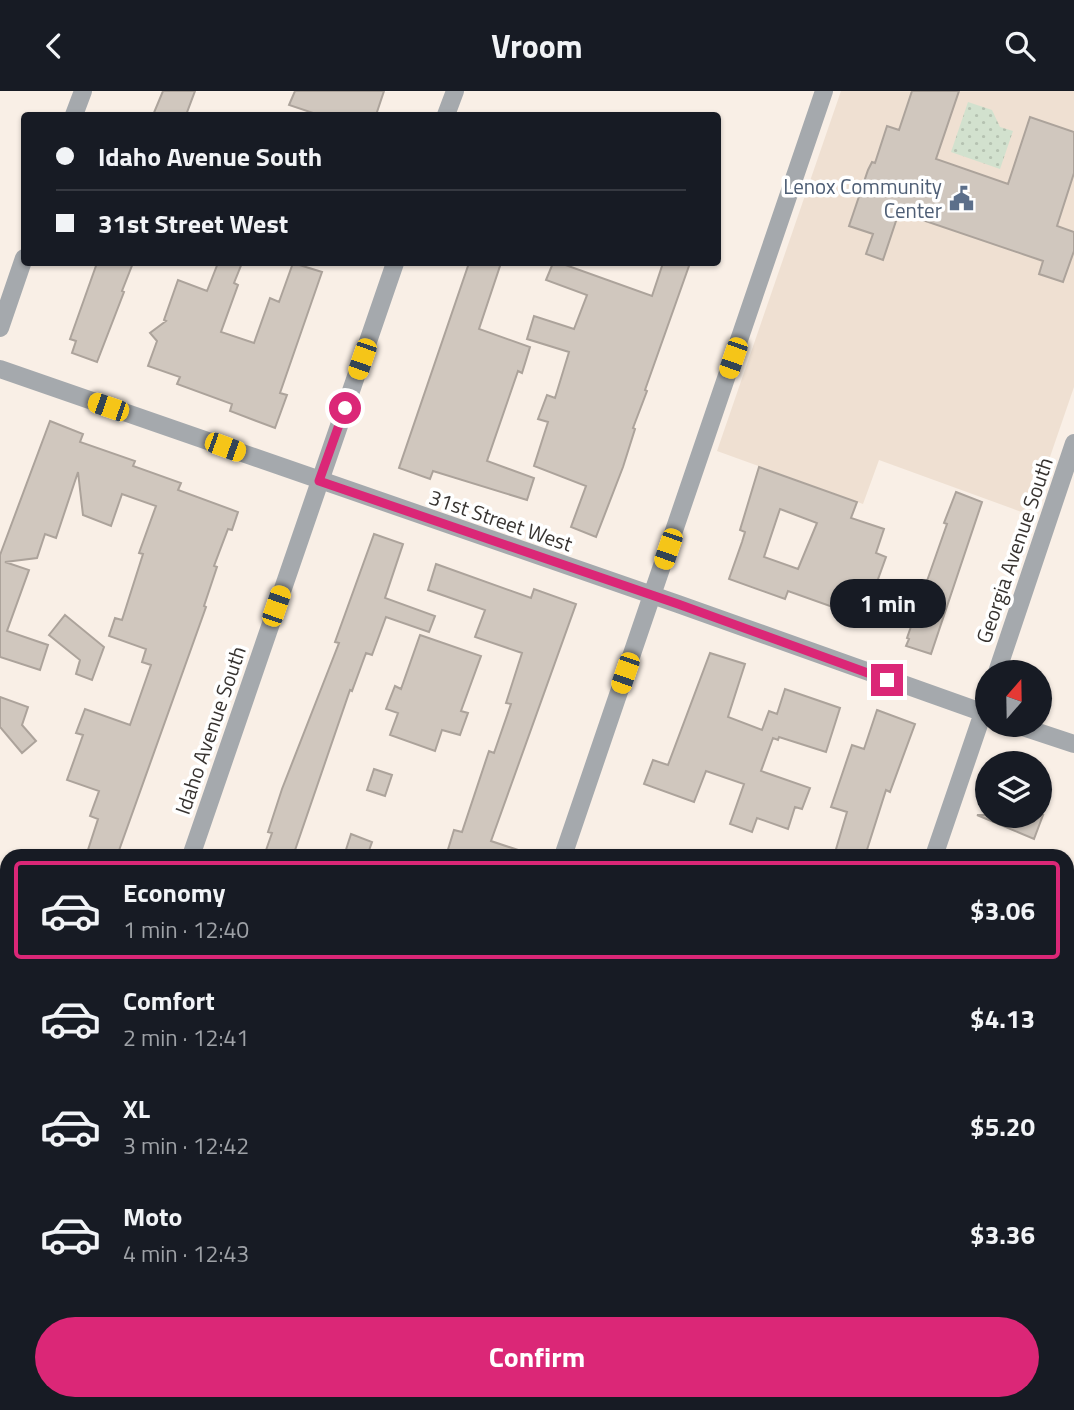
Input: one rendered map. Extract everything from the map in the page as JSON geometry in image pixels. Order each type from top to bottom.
[{"type":"street","points":[[75,112],[83,91]]},
{"type":"street","points":[[447,112],[455,91]]},
{"type":"street","points":[[565,849],[824,91]]},
{"type":"street","points":[[0,328],[21,266]]},
{"type":"street","name":"Idaho Avenue South","points":[[193,849],[394,266]]},
{"type":"street","name":"31st Street West","points":[[0,369],[975,705]]},
{"type":"street","name":"Georgia Avenue South","points":[[1001,660],[1074,443]]},
{"type":"street","points":[[936,849],[976,737]]},
{"type":"street","points":[[1052,737],[1074,744]]},
{"type":"shaded area","points":[[841,91],[1074,91],[1074,387],[1030,515],[879,460],[863,504],[717,451]]},
{"type":"green space","points":[[968,102],[992,110],[1000,127],[1013,131],[1000,169],[951,152]]},
{"type":"building","points":[[163,91],[195,91],[187,112],[154,112]]},
{"type":"building","points":[[295,91],[384,91],[377,112],[310,112],[289,105]]},
{"type":"building","name":"Lenox Community Center","points":[[912,91],[959,91],[936,159],[1008,184],[1030,117],[1074,132],[1074,173],[1057,226],[1074,232],[1074,251],[1063,282],[1039,274],[1043,261],[899,212],[883,260],[866,254],[873,234],[849,226],[868,170],[872,162],[875,163],[887,126],[899,130]]},
{"type":"building","points":[[96,266],[132,266],[97,362],[72,353],[76,341],[70,339]]},
{"type":"building","points":[[217,266],[241,266],[234,283],[238,285],[221,332],[254,343],[270,298],[279,302],[292,266],[303,266],[322,272],[280,393],[287,395],[275,428],[230,411],[232,404],[177,384],[180,377],[148,366],[157,341],[150,333],[166,321],[164,320],[178,280],[207,291]]},
{"type":"building","points":[[468,266],[500,266],[479,329],[530,347],[522,373],[518,371],[487,461],[534,478],[527,500],[433,471],[430,479],[399,468]]},
{"type":"building","points":[[552,266],[568,266],[652,296],[662,266],[689,266],[645,390],[647,391],[633,428],[635,429],[623,467],[596,537],[571,527],[586,486],[534,466],[548,422],[538,419],[547,395],[555,398],[569,352],[527,339],[534,316],[574,329],[587,295],[546,280]]},
{"type":"building","points":[[50,421],[83,434],[80,442],[135,461],[133,466],[181,483],[178,490],[238,512],[232,530],[228,529],[214,566],[217,567],[204,606],[206,607],[120,849],[88,849],[98,819],[90,816],[99,791],[67,780],[83,735],[76,733],[85,709],[130,725],[151,665],[142,662],[146,649],[109,636],[115,618],[122,620],[143,554],[139,553],[156,506],[122,494],[111,526],[83,515],[78,472],[56,538],[45,534],[37,558],[5,562],[29,570],[7,631],[48,645],[40,670],[0,657],[0,555]]},
{"type":"building","points":[[759,467],[857,502],[851,518],[884,529],[876,553],[886,557],[873,593],[881,596],[872,621],[788,591],[785,599],[729,579],[745,532],[740,530]],"holes":[[[780,509],[817,523],[798,569],[764,557]]]},
{"type":"building","points":[[956,492],[982,502],[931,654],[906,646],[909,639],[907,638]]},
{"type":"building","points":[[374,534],[403,544],[385,598],[435,616],[429,632],[386,617],[372,655],[366,653],[352,691],[350,690],[295,849],[266,849],[272,833],[268,832],[282,789],[339,643],[335,642]]},
{"type":"building","points":[[436,564],[531,598],[534,589],[576,604],[491,841],[515,849],[448,849],[454,830],[462,832],[489,751],[494,753],[511,704],[506,703],[522,653],[475,637],[485,610],[428,590]]},
{"type":"building","points":[[65,615],[104,647],[92,680],[76,674],[80,660],[49,635]]},
{"type":"building","points":[[420,635],[481,656],[461,711],[468,713],[460,735],[442,730],[435,751],[390,735],[398,713],[386,709],[395,686],[401,689]]},
{"type":"building","points":[[710,653],[745,664],[728,717],[762,730],[769,711],[777,714],[785,689],[840,708],[826,752],[779,737],[778,740],[773,738],[761,771],[810,788],[802,809],[795,807],[788,829],[757,818],[752,832],[730,824],[744,784],[706,771],[694,802],[644,784],[653,760],[668,765]]},
{"type":"building","points":[[0,697],[28,707],[22,725],[36,741],[22,753],[0,727]]},
{"type":"building","points":[[877,710],[915,724],[890,792],[886,790],[867,849],[836,849],[847,812],[831,807],[852,745],[864,749]]},
{"type":"building","points":[[374,769],[392,775],[385,796],[367,790]]},
{"type":"building","points":[[1008,828],[1038,828],[1034,839]]},
{"type":"building","points":[[351,834],[372,842],[370,849],[346,849]]},
{"type":"place","name":"Lenox Community Center","points":[[962,198]]},
{"type":"route","points":[[345,408],[319,481],[678,604],[887,680]]}]
